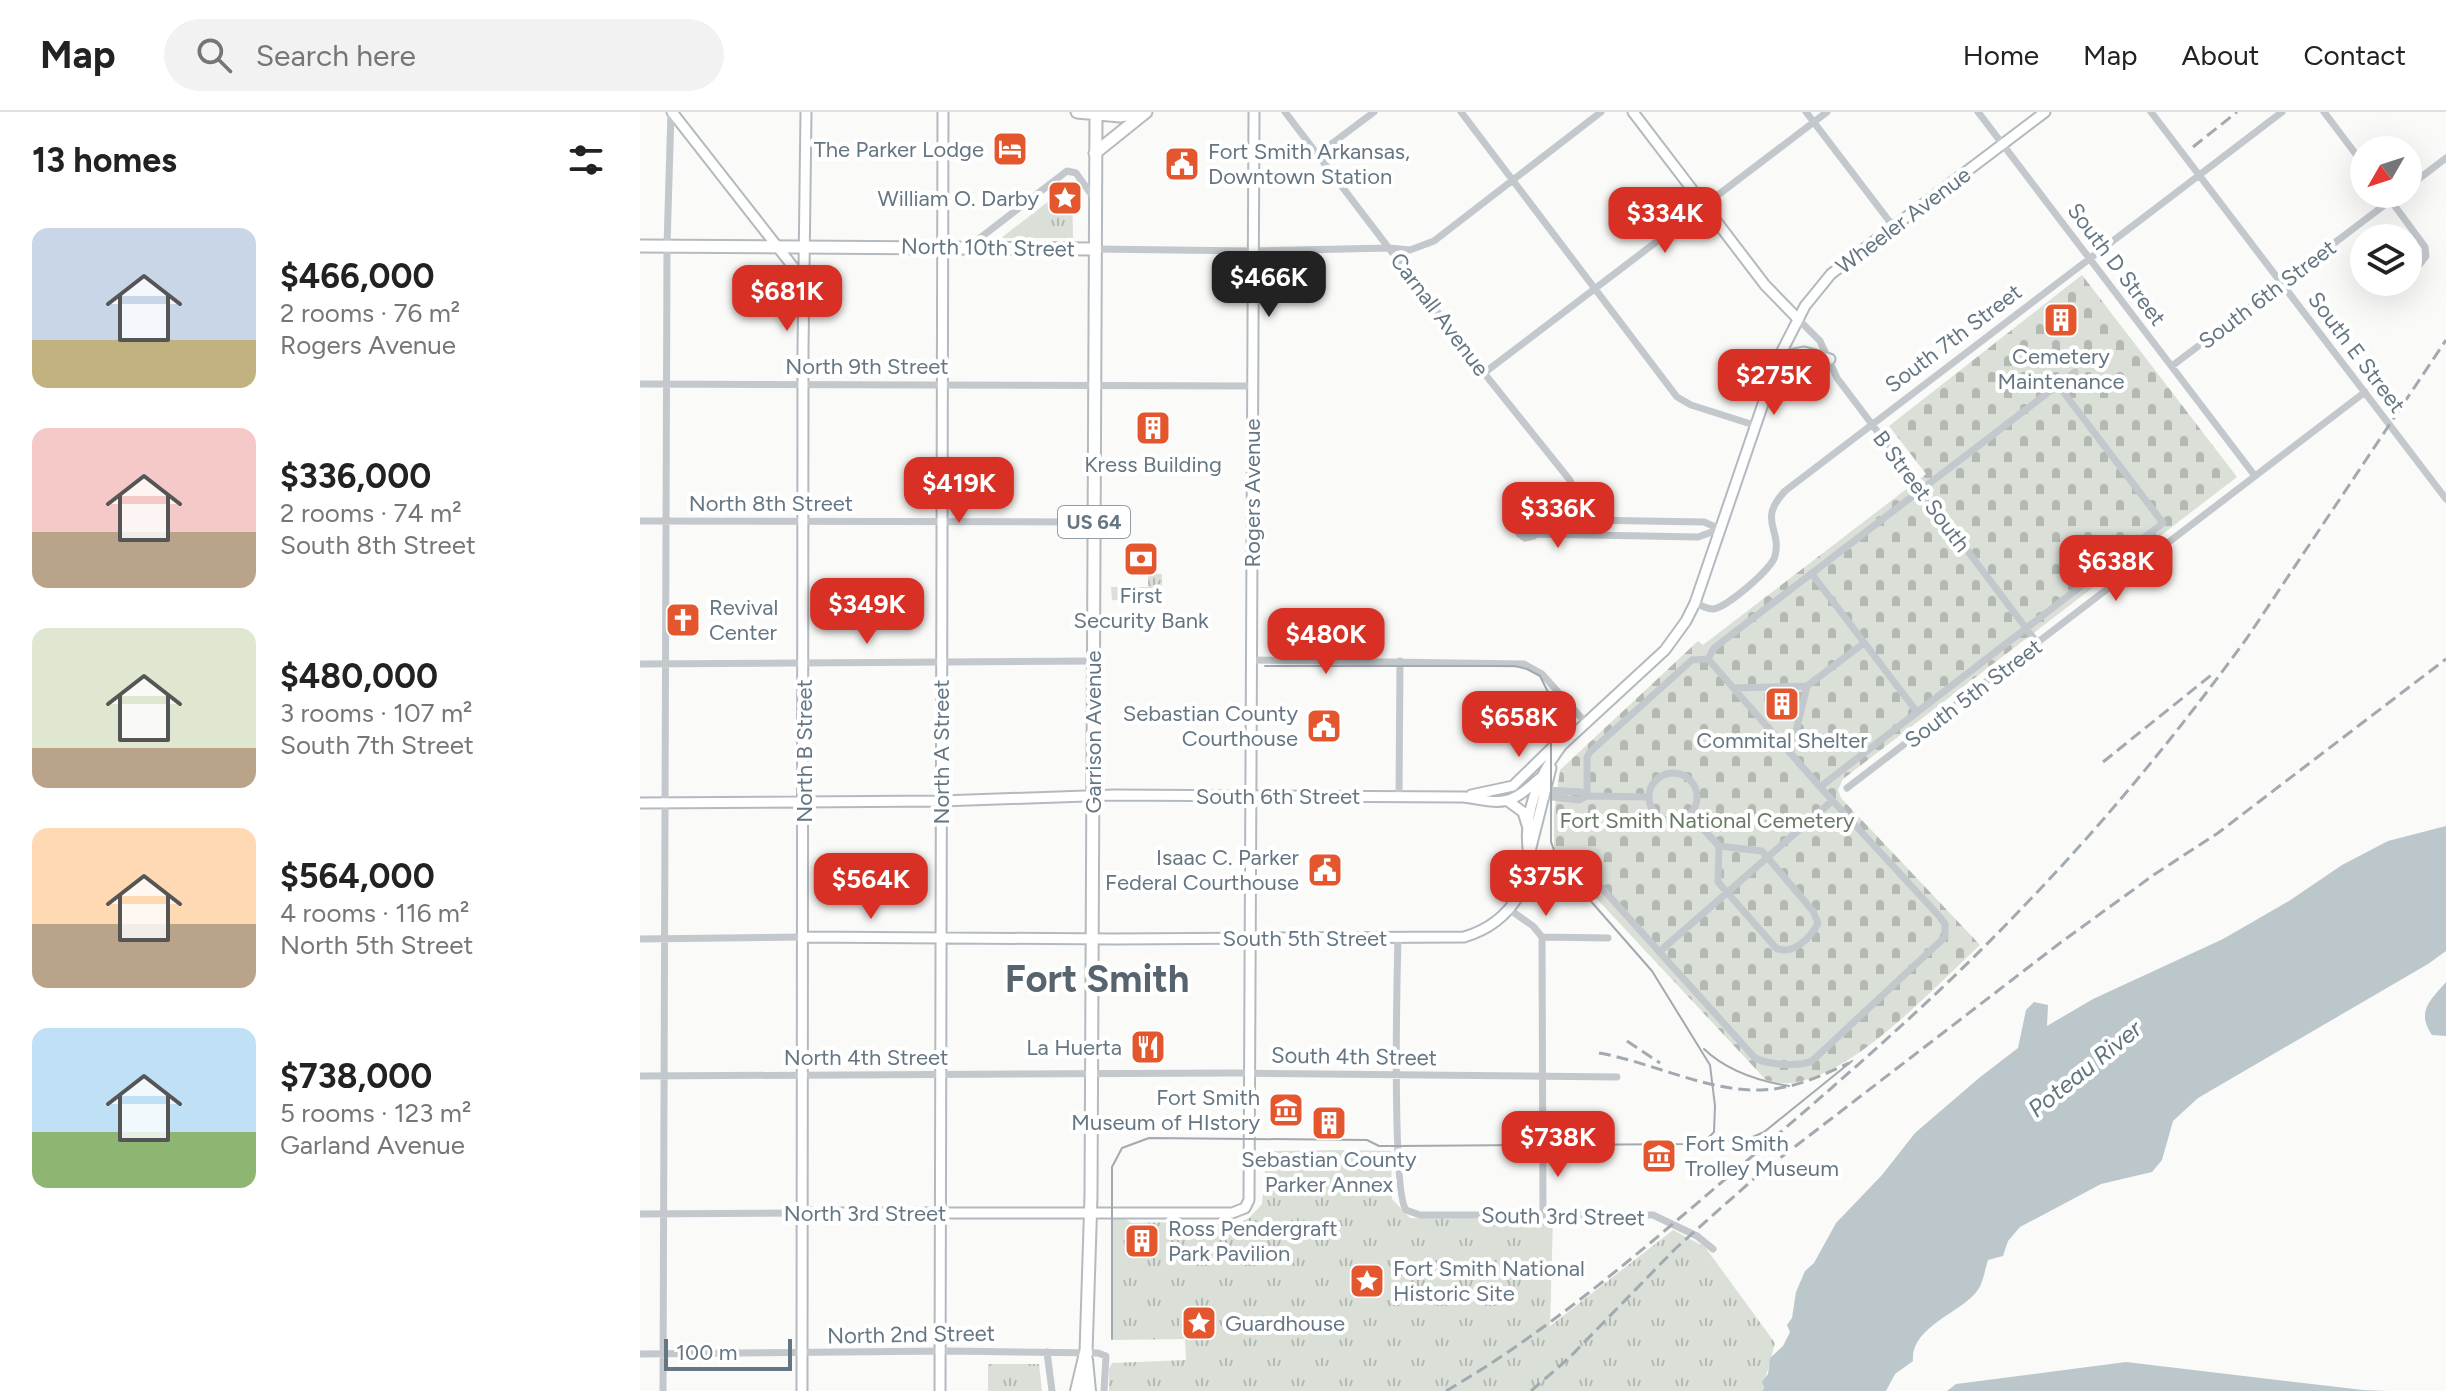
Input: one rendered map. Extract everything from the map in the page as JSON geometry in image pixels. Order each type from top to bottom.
[{"type":"highway","name":"Garrison Avenue","points":[[1077,1391],[1086,1353]]},
{"type":"highway","name":"Garrison Avenue","points":[[1086,1353],[1089,1391]]},
{"type":"main road","points":[[1077,112],[1129,116],[1144,112]]},
{"type":"main road","name":"Garrison Avenue","points":[[1086,1353],[1090,1211],[1096,112]]},
{"type":"main road","points":[[1095,153],[1144,112]]},
{"type":"main road","name":"North 10th Street","points":[[640,246],[1095,249]]},
{"type":"street","points":[[672,112],[805,282]]},
{"type":"street","points":[[663,1391],[667,246],[672,112]]},
{"type":"street","name":"North B Street","points":[[802,1391],[806,112]]},
{"type":"street","name":"North A Street","points":[[940,1391],[943,112]]},
{"type":"street","name":"Rogers Avenue","points":[[1090,1211],[1232,1213],[1245,1208],[1251,1192],[1249,938],[1254,112]]},
{"type":"street","name":"Carnall Avenue","points":[[1285,112],[1578,492],[1583,505],[1583,520]]},
{"type":"street","points":[[1318,154],[1374,112]]},
{"type":"street","points":[[1461,112],[1677,397],[1691,405],[1754,425]]},
{"type":"street","points":[[1095,249],[1410,250],[1434,241],[1601,112]]},
{"type":"street","name":"B Street South","points":[[1633,112],[1765,285],[1820,341],[1837,378],[2038,644]]},
{"type":"street","points":[[1806,112],[1893,226]]},
{"type":"street","points":[[1484,373],[1827,112]]},
{"type":"street","name":"South D Street","points":[[1978,112],[2255,476]]},
{"type":"street","name":"Wheeler Avenue","points":[[1720,529],[1779,357],[1798,319],[1831,274],[2045,112]]},
{"type":"street","name":"South E Street","points":[[2151,112],[2446,499]]},
{"type":"street","name":"South 7th Street","points":[[1695,603],[1709,608],[1720,607],[1766,571],[1775,557],[1771,515],[1778,498],[2282,112]]},
{"type":"street","points":[[2324,112],[2350,146]]},
{"type":"street","points":[[2422,176],[2446,158]]},
{"type":"street","points":[[967,248],[1067,171],[1076,173],[1095,199]]},
{"type":"street","name":"South 6th Street","points":[[2172,366],[2375,208]]},
{"type":"street","points":[[2422,243],[2426,256],[2422,261]]},
{"type":"street","points":[[1779,357],[1804,352],[1830,359]]},
{"type":"street","points":[[1708,659],[1714,648],[2075,372]]},
{"type":"street","name":"North 9th Street","points":[[640,384],[1252,386]]},
{"type":"street","points":[[1820,787],[2163,523],[2058,385]]},
{"type":"street","name":"South 5th Street","points":[[1847,788],[2365,392]]},
{"type":"street","points":[[1529,516],[1538,523],[1583,520],[1704,522],[1720,529],[1698,537],[1537,534],[1531,538],[1522,537],[1517,525],[1529,516]]},
{"type":"street","points":[[1579,535],[1583,520]]},
{"type":"street","name":"North 8th Street","points":[[640,521],[1094,522]]},
{"type":"street","points":[[1537,534],[1538,523]]},
{"type":"street","points":[[1695,603],[1720,529]]},
{"type":"street","points":[[1812,574],[1917,712]]},
{"type":"street","name":"South 6th Street","points":[[1464,797],[1513,786],[1561,740],[1571,739],[1671,643],[1695,603]]},
{"type":"street","points":[[1734,688],[1807,686],[1864,643]]},
{"type":"street","points":[[1601,887],[1755,1058],[1762,1061],[1799,1064],[1812,1061],[1941,943],[1946,931],[1940,917],[1832,801],[1708,659]]},
{"type":"street","points":[[1587,796],[1586,766],[1590,752],[1692,660],[1708,659]]},
{"type":"street","points":[[1251,660],[1514,663],[1531,666],[1587,724]]},
{"type":"street","points":[[640,664],[1094,661]]},
{"type":"street","points":[[1399,796],[1400,661]]},
{"type":"street","points":[[1791,752],[1807,686]]},
{"type":"street","points":[[1529,855],[1527,825],[1549,771],[1571,739]]},
{"type":"street","points":[[1543,1214],[1542,937],[1533,926],[1510,910],[1519,895],[1529,855],[1541,795],[1539,779],[1557,752],[1571,739]]},
{"type":"street","points":[[1508,801],[1522,795],[1549,771]]},
{"type":"street","points":[[1671,773],[1689,779],[1696,791],[1696,804],[1689,814],[1676,821],[1664,819],[1653,810],[1649,797],[1657,779],[1671,773]]},
{"type":"street","name":"South 6th Street","points":[[640,803],[1251,795],[1464,797],[1508,801],[1541,795]]},
{"type":"street","points":[[1541,795],[1579,800],[1587,796],[1649,797]]},
{"type":"street","points":[[1508,801],[1523,812],[1527,825]]},
{"type":"street","points":[[1659,952],[1832,801]]},
{"type":"street","points":[[1689,814],[1719,846],[1762,851],[1817,917],[1816,929],[1792,951],[1776,948],[1718,882],[1719,846]]},
{"type":"street","name":"South 5th Street","points":[[803,937],[1464,937],[1499,921],[1510,910]]},
{"type":"street","points":[[640,939],[803,937]]},
{"type":"street","points":[[1542,937],[1608,938]]},
{"type":"street","points":[[1398,938],[1398,1075]]},
{"type":"street","name":"South 4th Street","points":[[1091,1074],[1617,1077]]},
{"type":"street","name":"North 4th Street","points":[[640,1076],[1091,1074]]},
{"type":"street","name":"South 3rd Street","points":[[1398,1075],[1400,1198],[1406,1210],[1420,1215],[1653,1215],[1697,1236],[1713,1249]]},
{"type":"street","name":"North 3rd Street","points":[[640,1214],[1090,1211]]},
{"type":"street","points":[[1047,1352],[1052,1391]]},
{"type":"street","name":"North 2nd Street","points":[[640,1354],[1086,1353],[1106,1356],[1104,1391]]},
{"type":"green space","points":[[1072,183],[1073,238],[1001,238]]},
{"type":"green space","name":"Fort Smith National Cemetery","points":[[2082,275],[2237,477],[1843,779],[1838,790],[1841,798],[1980,945],[1892,1028],[1841,1064],[1816,1077],[1791,1083],[1766,1080],[1554,853],[1554,814],[1560,770],[1698,641],[1703,645],[1926,474],[1889,426]]},
{"type":"green space","points":[[1148,573],[1162,574],[1162,602],[1112,600],[1111,587],[1148,587]]},
{"type":"green space","name":"Fort Smith National Historic Site","points":[[1267,1151],[1391,1151],[1392,1199],[1410,1218],[1553,1219],[1550,1326],[1673,1230],[1705,1247],[1775,1343],[1762,1391],[1109,1391],[1112,1363],[1186,1360],[1185,1339],[1113,1340],[1113,1219],[1126,1219],[1131,1223],[1237,1225],[1262,1204]]},
{"type":"green space","points":[[988,1364],[1039,1364],[1042,1391],[988,1391]]},
{"type":"water","name":"Poteau River","points":[[2446,826],[2446,951],[2198,1098],[2173,1121],[2162,1160],[2152,1172],[2101,1184],[2020,1227],[2008,1241],[2003,1256],[1988,1260],[1977,1291],[1970,1299],[1919,1339],[1913,1361],[1895,1374],[1886,1391],[1762,1391],[1770,1358],[1783,1346],[1790,1332],[1787,1325],[1792,1318],[1796,1292],[1805,1271],[1814,1263],[1836,1223],[1882,1175],[1915,1133],[2018,1048],[2026,1010],[2034,1002],[2048,1005],[2047,1026],[2093,999],[2223,939],[2289,901],[2342,865],[2388,841]]},
{"type":"water","points":[[2446,982],[2446,1036],[2432,1035],[2425,1013],[2430,1001]]},
{"type":"water","points":[[2126,1362],[2387,1391],[1947,1391],[1956,1384]]},
{"type":"tram line","points":[[1112,1339],[1112,1167],[1122,1148],[1149,1138],[1367,1140],[1379,1146],[1686,1144],[1706,1140],[1714,1132],[1715,1106],[1710,1065],[1652,971],[1560,866],[1551,842],[1551,698],[1540,676],[1515,666],[1265,666]]},
{"type":"tram line","points":[[1704,1049],[1744,1074],[1789,1086]]},
{"type":"tram line","points":[[1699,1143],[1748,1139],[1764,1132],[1852,1061]]},
{"type":"railway","points":[[2193,147],[2237,112]]},
{"type":"railway","points":[[1446,1391],[1557,1317],[1662,1233],[1880,1045],[2023,907],[2111,810],[2221,673],[2446,340]]},
{"type":"railway","points":[[1531,1391],[1570,1357],[1675,1249],[1758,1175],[2060,943],[2218,833],[2446,659]]},
{"type":"railway","points":[[2103,762],[2215,672]]},
{"type":"railway","points":[[1627,1041],[1660,1063]]},
{"type":"railway","points":[[1599,1053],[1700,1082],[1761,1090],[1796,1084],[1849,1063]]},
{"type":"place","name":"The Parker Lodge","points":[[1010,149]]},
{"type":"place","name":"Fort Smith Arkansas, Downtown Station","points":[[1182,164]]},
{"type":"place","name":"William O. Darby","points":[[1065,198]]},
{"type":"place","name":"Cemetery Maintenance","points":[[2061,320]]},
{"type":"place","name":"Kress Building","points":[[1153,428]]},
{"type":"place","name":"First Security Bank","points":[[1141,559]]},
{"type":"place","name":"Revival Center","points":[[683,620]]},
{"type":"place","name":"Commital Shelter","points":[[1782,704]]},
{"type":"place","name":"Sebastian County Courthouse","points":[[1324,726]]},
{"type":"place","name":"Isaac C. Parker Federal Courthouse","points":[[1325,870]]},
{"type":"place","name":"La Huerta","points":[[1148,1047]]},
{"type":"place","name":"Fort Smith Museum of HIstory","points":[[1286,1110]]},
{"type":"place","name":"Sebastian County Parker Annex","points":[[1329,1123]]},
{"type":"place","name":"Fort Smith Trolley Museum","points":[[1659,1156]]},
{"type":"place","name":"Ross Pendergraft Park Pavilion","points":[[1142,1241]]},
{"type":"place","name":"Fort Smith National Historic Site","points":[[1367,1281]]},
{"type":"place","name":"Guardhouse","points":[[1199,1323]]},
{"type":"district","name":"Fort Smith","points":[[1097,979]]}]
